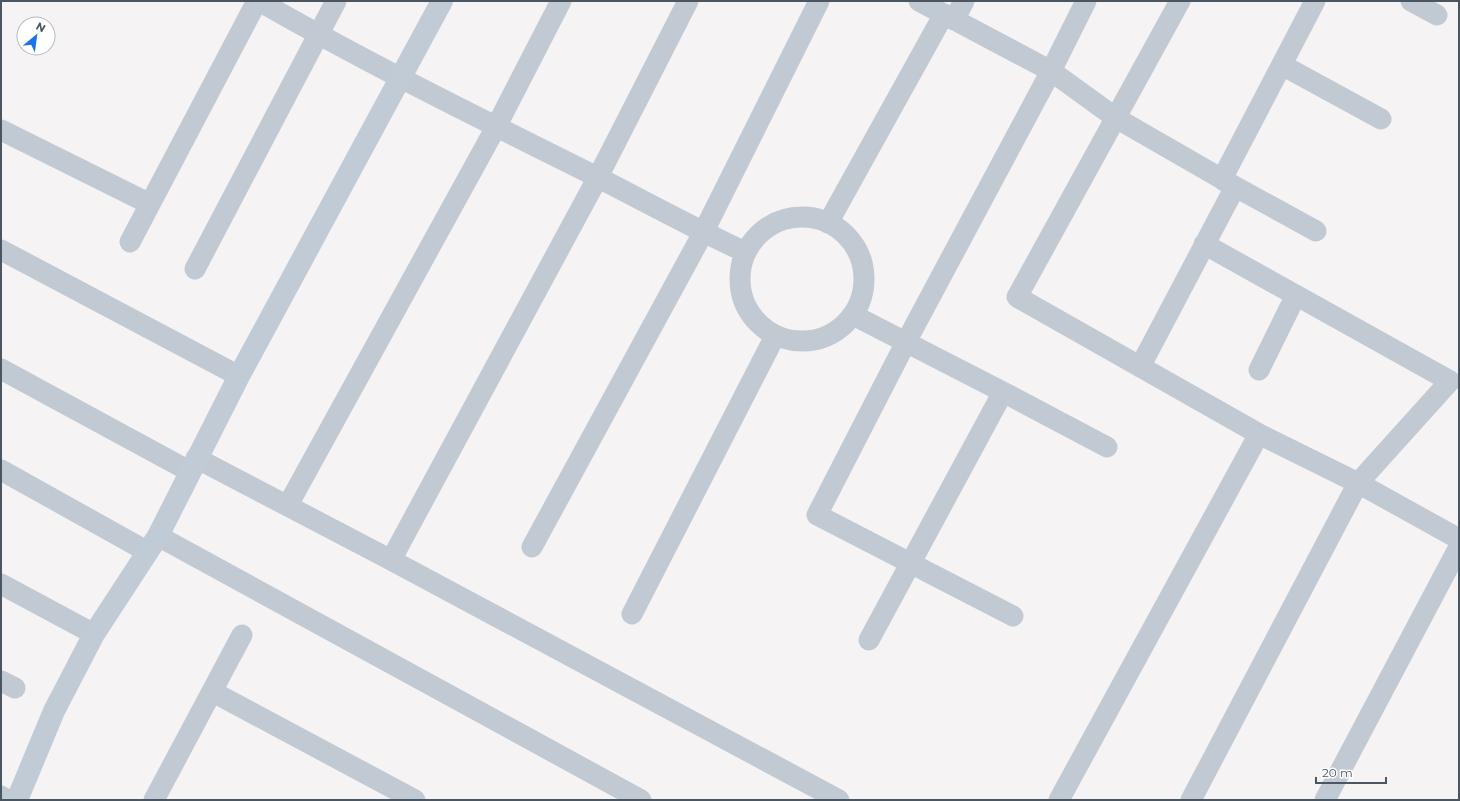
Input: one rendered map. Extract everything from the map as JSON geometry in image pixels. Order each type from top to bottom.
[{"type":"street","points":[[130,242],[258,1],[496,127],[598,177],[703,233],[745,252]]},
{"type":"street","points":[[195,270],[336,1]]},
{"type":"street","points":[[17,800],[54,711],[94,634],[153,544],[192,464],[442,1]]},
{"type":"street","points":[[288,505],[496,127],[562,1]]},
{"type":"street","points":[[391,560],[598,177],[688,1]]},
{"type":"street","points":[[532,547],[703,233],[819,1]]},
{"type":"street","points":[[919,1],[1051,71],[1116,118],[1316,231]]},
{"type":"street","points":[[828,223],[949,17],[964,1]]},
{"type":"street","points":[[1013,616],[817,515],[906,342],[1051,71],[1086,1]]},
{"type":"street","points":[[1180,1],[1017,297],[1259,434],[1358,483],[1459,539]]},
{"type":"street","points":[[1140,367],[1204,244],[1229,183],[1282,65],[1315,1]]},
{"type":"street","points":[[1411,1],[1437,15]]},
{"type":"street","points":[[1282,65],[1381,119]]},
{"type":"street","points":[[1,130],[150,204]]},
{"type":"street","points":[[809,217],[828,223],[846,235],[859,253],[864,274],[864,281],[862,295],[853,315],[841,328],[826,337],[809,341],[792,341],[775,336],[759,324],[747,309],[740,291],[740,271],[745,252],[756,236],[772,224],[790,218],[809,217]]},
{"type":"street","points":[[1192,800],[1358,483],[1450,381],[1204,244]]},
{"type":"street","points":[[1,250],[239,376]]},
{"type":"street","points":[[1259,370],[1296,295]]},
{"type":"street","points":[[853,315],[1107,447]]},
{"type":"street","points":[[632,614],[775,336]]},
{"type":"street","points":[[1,369],[192,464],[288,505],[839,800]]},
{"type":"street","points":[[868,640],[1003,392]]},
{"type":"street","points":[[1059,800],[1259,434]]},
{"type":"street","points":[[1,470],[153,544],[641,800]]},
{"type":"street","points":[[1325,800],[1459,547]]},
{"type":"street","points":[[1,584],[94,634]]},
{"type":"street","points":[[154,800],[242,636]]},
{"type":"street","points":[[213,692],[415,800]]},
{"type":"street","points":[[1,796],[8,800]]}]
